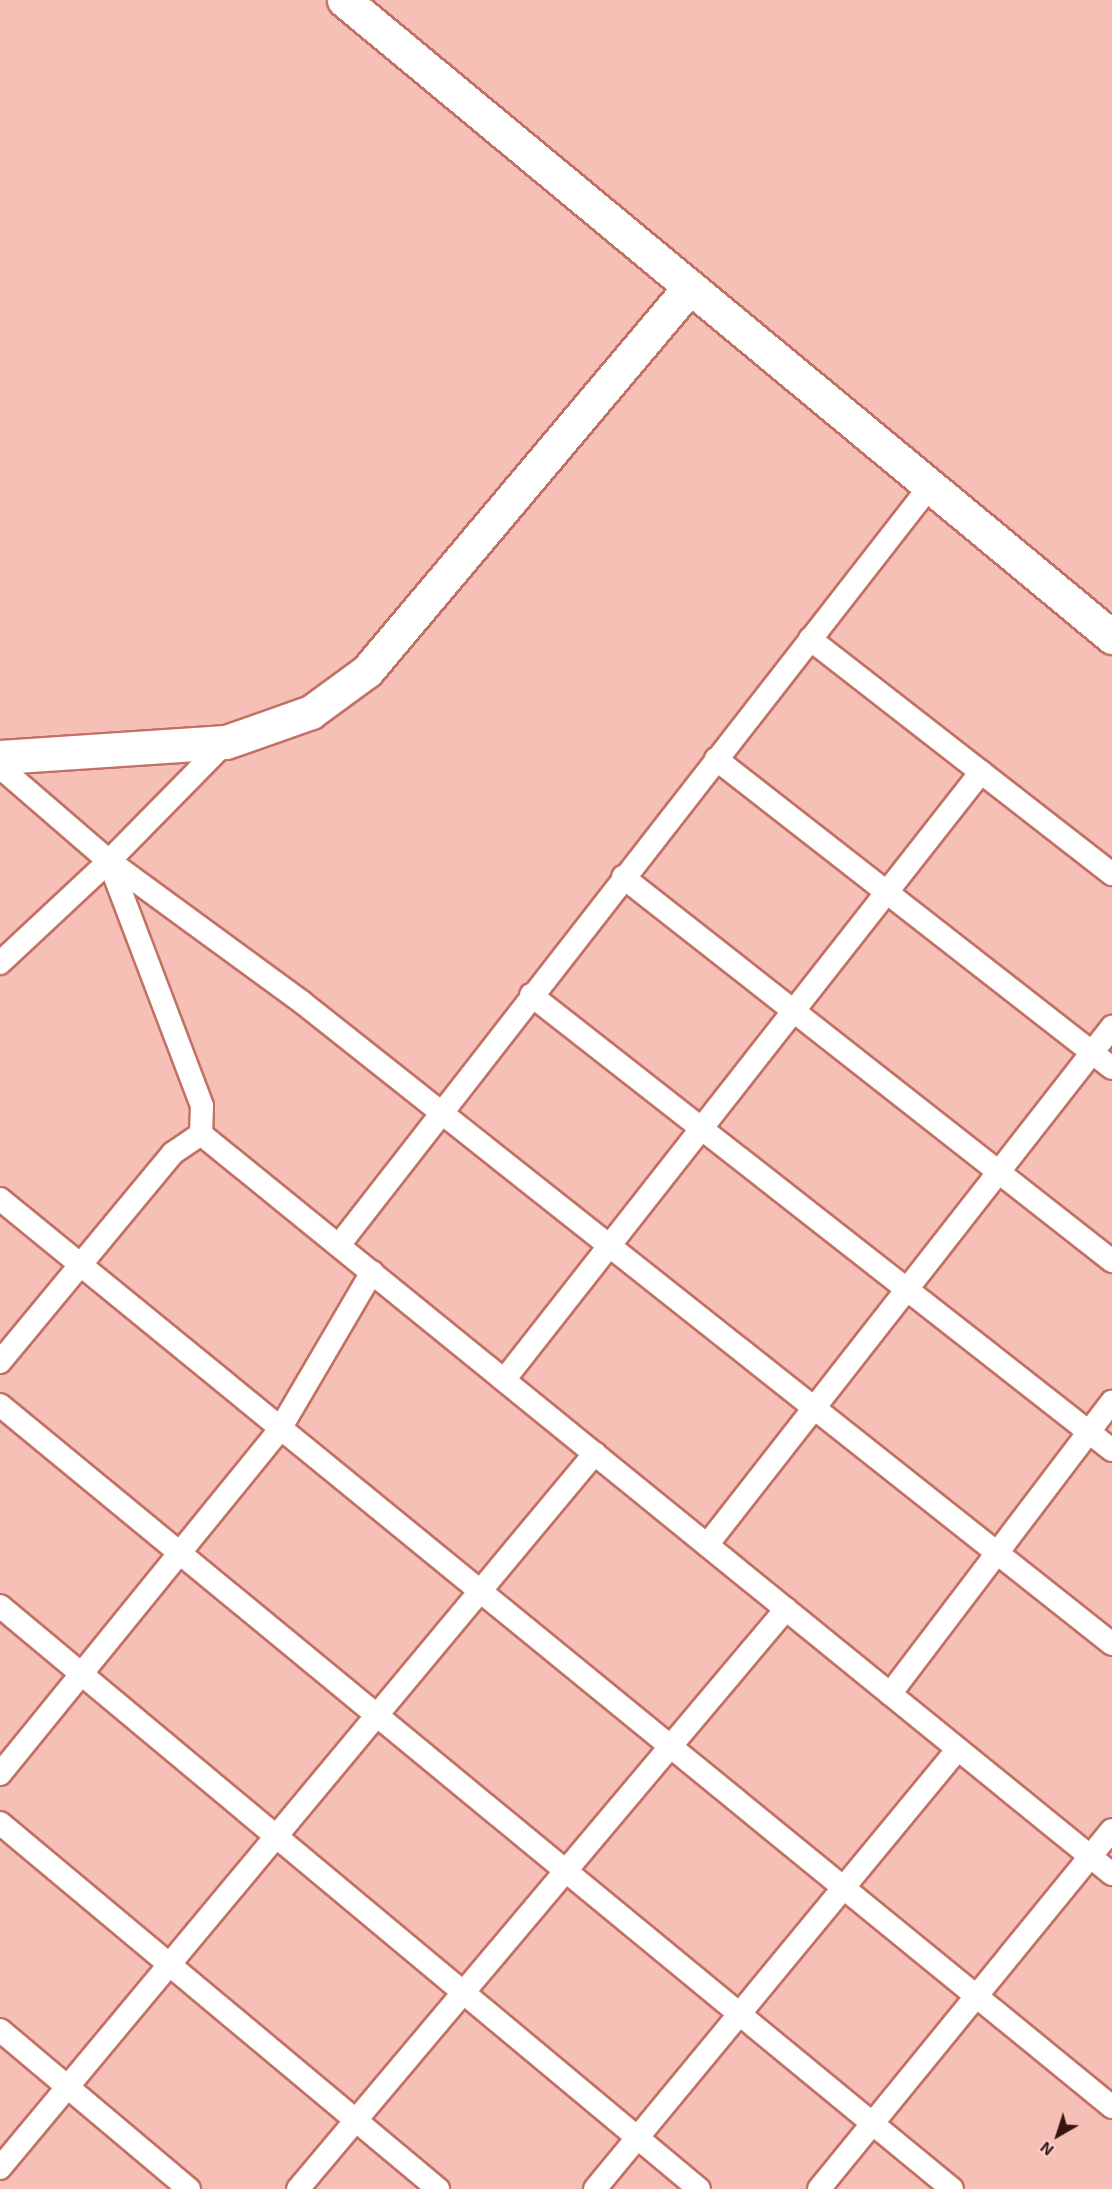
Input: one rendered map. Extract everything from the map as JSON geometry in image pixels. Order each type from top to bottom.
[{"type":"street","points":[[344,0],[1112,637]]},
{"type":"street","points":[[0,757],[226,742],[311,712],[367,672],[689,288]]},
{"type":"lane","points":[[339,1245],[622,877],[930,486]]},
{"type":"lane","points":[[810,639],[1112,874]]},
{"type":"lane","points":[[0,963],[109,861],[226,742]]},
{"type":"lane","points":[[716,759],[1112,1068]]},
{"type":"lane","points":[[0,767],[109,861],[303,1003],[608,1247],[1112,1644]]},
{"type":"lane","points":[[504,1380],[701,1128],[889,894],[981,772]]},
{"type":"lane","points":[[109,861],[202,1106],[201,1134]]},
{"type":"lane","points":[[622,877],[1112,1261]]},
{"type":"lane","points":[[531,994],[1112,1450]]},
{"type":"lane","points":[[706,1545],[996,1170],[1112,1027]]},
{"type":"lane","points":[[201,1134],[1112,1874]]},
{"type":"lane","points":[[0,1362],[173,1153],[201,1134]]},
{"type":"lane","points":[[0,1200],[79,1267],[1112,2107]]},
{"type":"lane","points":[[0,1773],[182,1555],[280,1429],[372,1272]]},
{"type":"lane","points":[[891,1694],[1112,1402]]},
{"type":"lane","points":[[0,1405],[952,2189]]},
{"type":"lane","points":[[0,2168],[170,1966],[375,1714],[595,1454]]},
{"type":"lane","points":[[0,1606],[699,2189]]},
{"type":"lane","points":[[298,2189],[786,1609]]},
{"type":"lane","points":[[595,2189],[741,2015],[958,1749]]},
{"type":"lane","points":[[0,1823],[438,2189]]},
{"type":"lane","points":[[819,2189],[874,2125],[1112,1830]]},
{"type":"lane","points":[[0,2030],[189,2189]]}]
